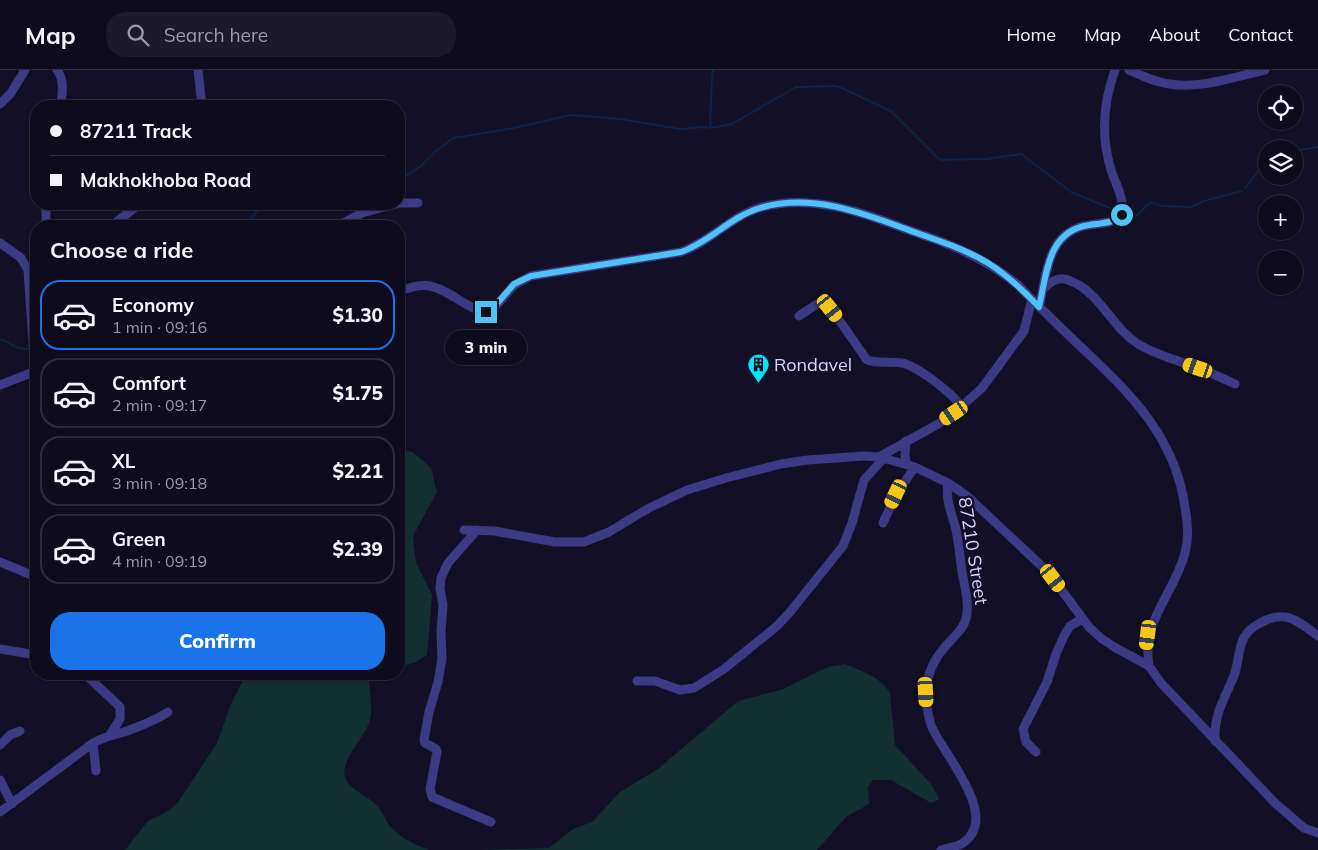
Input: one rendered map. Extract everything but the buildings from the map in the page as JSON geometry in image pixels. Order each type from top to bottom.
[{"type":"street","points":[[0,104],[11,93],[25,70]]},
{"type":"street","points":[[57,70],[60,74],[63,88],[62,100]]},
{"type":"street","points":[[198,70],[201,100]]},
{"type":"street","points":[[1039,307],[1050,259],[1061,238],[1072,230],[1086,225],[1114,221],[1122,212],[1122,203],[1111,169],[1104,138],[1107,99],[1115,70]]},
{"type":"street","points":[[1129,70],[1168,84],[1191,85],[1265,70]]},
{"type":"street","points":[[405,204],[418,203]]},
{"type":"street","points":[[405,289],[422,284],[433,286],[449,293],[474,309],[486,312],[494,307],[514,284],[531,276],[681,252],[702,244],[729,223],[748,212],[771,205],[795,203],[834,206],[871,216],[965,250],[1003,273],[1119,383],[1147,415],[1170,454],[1183,490],[1188,522],[1188,543],[1183,562],[1148,635],[1147,655],[1149,666]]},
{"type":"street","points":[[119,220],[132,210]]},
{"type":"street","points":[[349,220],[362,213],[374,210]]},
{"type":"street","points":[[0,243],[20,258],[30,274]]},
{"type":"street","points":[[1044,288],[1058,279],[1068,280],[1097,300],[1114,324],[1137,343],[1167,358],[1206,371],[1235,384]]},
{"type":"street","points":[[637,681],[655,682],[680,690],[694,688],[724,669],[777,626],[843,546],[852,523],[864,480],[882,458],[954,413],[982,388],[1024,331],[1032,299]]},
{"type":"street","points":[[799,316],[816,304],[825,303],[844,325],[867,360],[899,362],[913,366],[952,394],[961,406]]},
{"type":"street","points":[[0,384],[30,374]]},
{"type":"street","points":[[906,442],[905,455],[911,466]]},
{"type":"street","points":[[464,530],[494,531],[555,542],[584,542],[604,534],[649,508],[686,490],[781,464],[864,456],[882,458],[911,466],[948,483],[977,504],[1048,572],[1082,620],[1102,639],[1149,666],[1161,683],[1215,741],[1294,821],[1304,828],[1318,833]]},
{"type":"street","points":[[883,523],[911,466]]},
{"type":"street","name":"87210 Street","points":[[941,850],[957,846],[968,839],[974,827],[975,815],[962,775],[932,726],[927,705],[927,681],[932,666],[943,648],[964,624],[967,613],[956,531],[946,496],[948,483]]},
{"type":"street","points":[[477,530],[448,563],[441,578],[440,589],[443,605],[442,659],[440,677],[429,712],[424,740],[425,743],[436,749],[437,752],[430,789],[432,798],[491,822]]},
{"type":"street","points":[[0,562],[30,574]]},
{"type":"street","points":[[1215,741],[1215,722],[1218,712],[1234,675],[1243,640],[1253,627],[1268,618],[1280,615],[1300,623],[1318,636]]},
{"type":"street","points":[[1036,752],[1026,742],[1023,729],[1047,682],[1064,636],[1070,626],[1082,620]]},
{"type":"street","points":[[0,649],[30,654]]},
{"type":"street","points":[[91,680],[120,707],[120,719],[110,735]]},
{"type":"street","points":[[0,812],[93,743],[110,735],[125,732],[152,722],[168,712]]},
{"type":"street","points":[[0,745],[10,735],[20,731]]},
{"type":"street","points":[[93,743],[96,771]]},
{"type":"street","points":[[0,780],[12,804]]},
{"type":"green space","points":[[405,451],[413,452],[431,468],[437,492],[413,536],[416,563],[432,595],[427,655],[416,662],[405,665]]},
{"type":"green space","points":[[845,664],[870,675],[886,687],[890,693],[895,745],[931,784],[939,799],[931,803],[891,780],[873,780],[868,787],[869,804],[846,817],[817,850],[477,850],[549,848],[573,829],[592,822],[620,792],[658,769],[738,701],[781,690],[828,667]]},
{"type":"green space","points":[[243,680],[371,680],[369,682],[370,720],[347,761],[345,777],[356,791],[376,805],[388,824],[397,833],[413,843],[430,850],[125,850],[148,821],[170,810],[179,801],[217,743],[231,704]]},
{"type":"waterway","points":[[711,127],[713,70]]},
{"type":"waterway","points":[[405,174],[421,166],[453,138],[514,128],[571,115],[620,119],[680,129],[711,128],[732,124],[796,87],[837,86],[891,111],[940,160],[987,159],[1021,154],[1071,192],[1119,212]]},
{"type":"waterway","points":[[1303,150],[1318,147]]},
{"type":"waterway","points":[[1245,188],[1258,171]]},
{"type":"waterway","points":[[1124,212],[1136,216],[1151,202],[1162,206],[1191,207],[1204,201],[1242,191]]},
{"type":"waterway","points":[[250,220],[258,210]]},
{"type":"waterway","points":[[0,339],[16,347],[30,349]]},
{"type":"place","name":"Rondavel","points":[[758,384]]},
{"type":"route","points":[[486,312],[494,307],[514,284],[522,279],[566,269],[681,252],[702,244],[729,223],[748,212],[771,205],[795,203],[834,206],[871,216],[965,250],[1003,273],[1018,285],[1039,307],[1047,268],[1053,250],[1061,238],[1072,230],[1086,225],[1114,221],[1122,215]]}]
